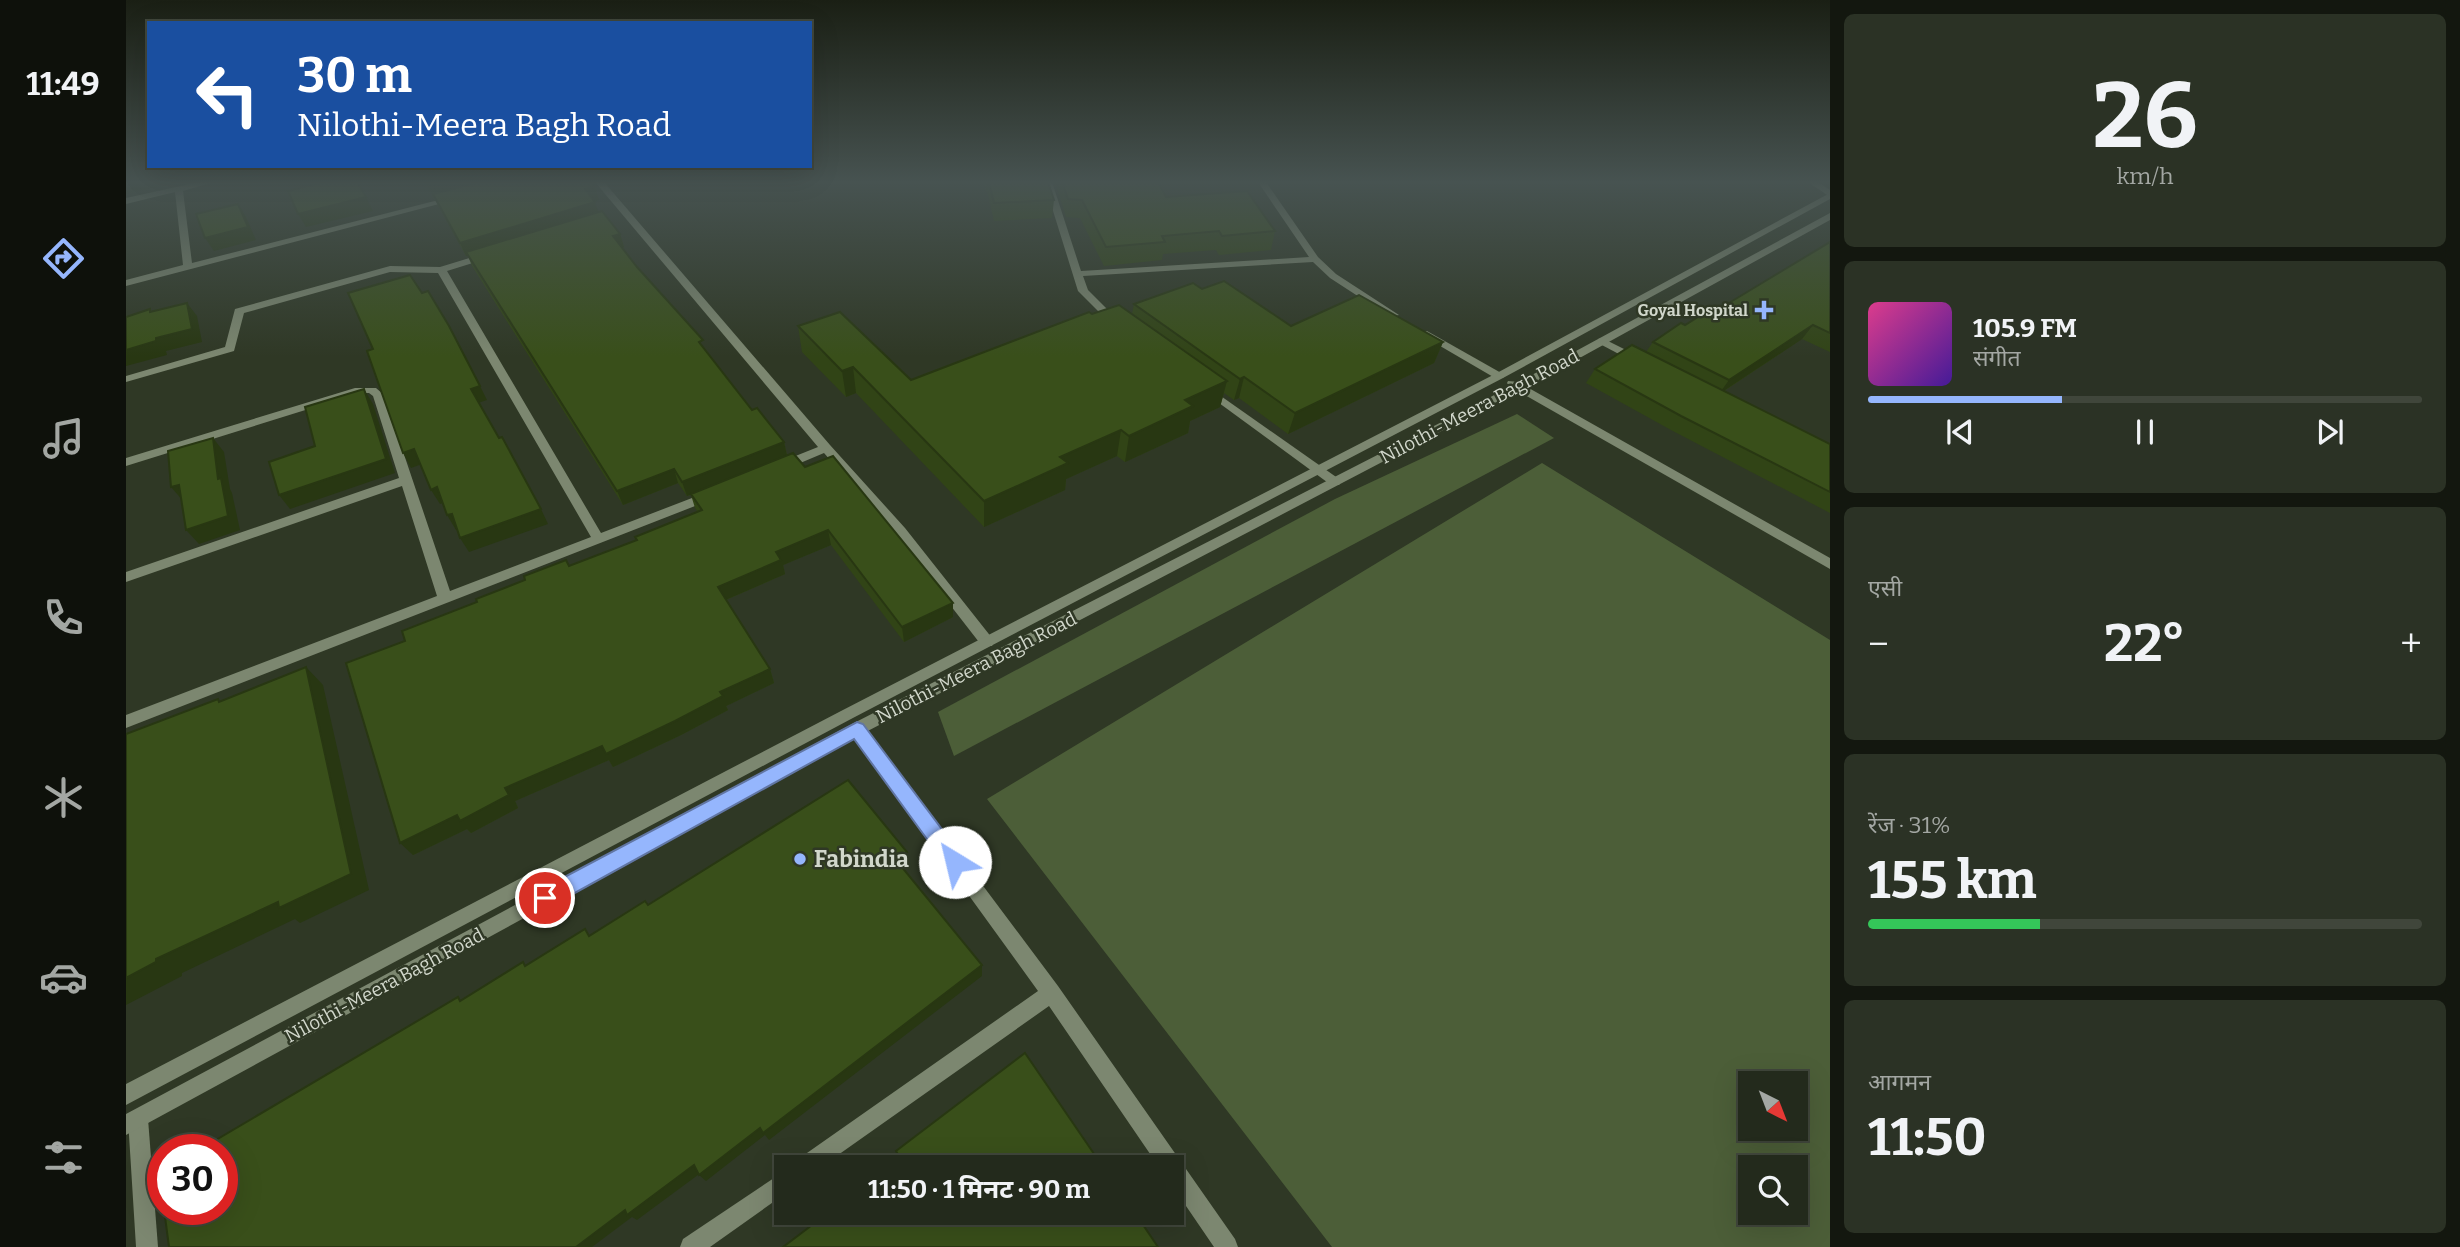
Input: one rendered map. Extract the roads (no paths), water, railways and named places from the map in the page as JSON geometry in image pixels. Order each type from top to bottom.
[{"type":"street","points":[[185,240],[188,267]]},
{"type":"street","points":[[126,283],[293,240]]},
{"type":"street","points":[[649,240],[900,531],[987,642]]},
{"type":"street","points":[[1066,240],[1083,291],[1122,328]]},
{"type":"street","points":[[1303,240],[1315,259],[1333,276],[1406,321]]},
{"type":"street","name":"Nilothi-Meera Bagh Road","points":[[126,1095],[1499,376],[1747,240]]},
{"type":"street","name":"Nilothi-Meera Bagh Road","points":[[132,1122],[857,729],[1518,387],[1786,240]]},
{"type":"street","points":[[126,379],[230,349],[240,311],[390,269],[441,270],[494,253]]},
{"type":"street","points":[[1077,274],[1315,259]]},
{"type":"street","points":[[441,270],[599,540]]},
{"type":"street","points":[[1417,328],[1830,564]]},
{"type":"street","points":[[1602,341],[1646,364]]},
{"type":"street","points":[[1198,383],[1335,482]]},
{"type":"street","points":[[126,462],[359,390],[372,390],[378,396],[445,598]]},
{"type":"street","points":[[763,474],[826,448]]},
{"type":"street","points":[[126,577],[406,480]]},
{"type":"street","points":[[126,722],[725,489]]},
{"type":"street","points":[[857,729],[1051,993],[1227,1247]]},
{"type":"street","points":[[821,1155],[1051,993]]},
{"type":"street","points":[[132,1122],[147,1247]]},
{"type":"street","points":[[691,1247],[774,1188]]},
{"type":"place","name":"Goyal Hospital","points":[[1764,310]]},
{"type":"place","name":"Fabindia","points":[[800,859]]}]
